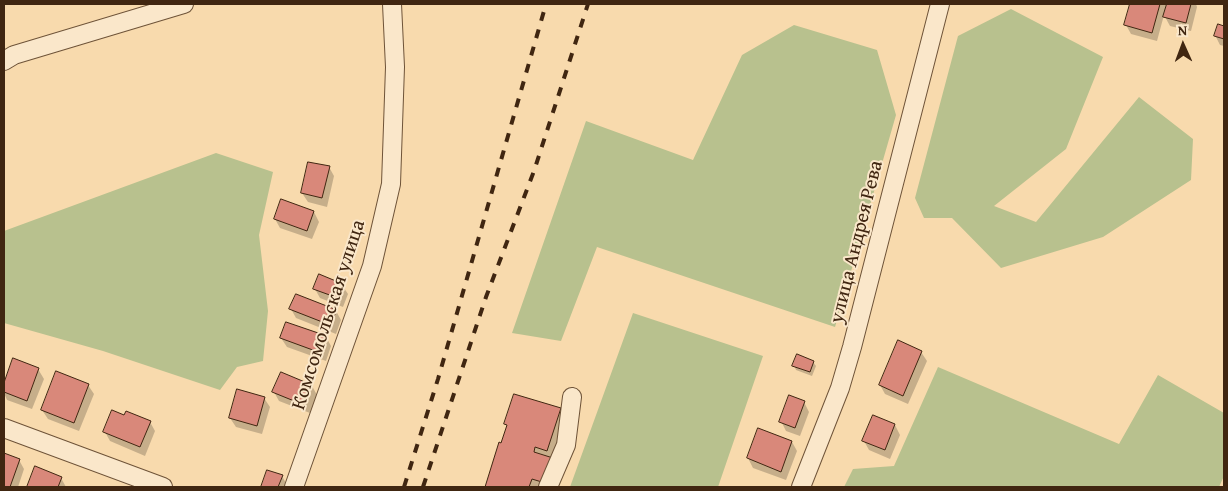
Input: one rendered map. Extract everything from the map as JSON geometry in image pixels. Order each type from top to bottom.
[{"type":"street","points":[[4,60],[14,55],[184,4]]},
{"type":"street","name":"Комсомольская улица","points":[[294,487],[372,266],[391,184],[395,67],[392,4]]},
{"type":"street","name":"улица Андрея Рева","points":[[802,487],[840,388],[852,347],[940,4]]},
{"type":"street","points":[[548,487],[566,445],[572,397]]},
{"type":"street","points":[[4,428],[163,487]]},
{"type":"green space","points":[[1011,9],[1103,57],[1066,149],[994,206],[1036,222],[1139,97],[1193,139],[1191,180],[1103,237],[1001,268],[952,218],[924,218],[915,198],[958,36]]},
{"type":"green space","points":[[794,25],[877,50],[896,115],[835,327],[597,247],[561,341],[512,333],[586,121],[693,160],[742,55]]},
{"type":"green space","points":[[216,153],[273,172],[259,235],[268,311],[263,361],[237,367],[220,390],[103,351],[4,323],[4,231]]},
{"type":"green space","points":[[633,313],[763,356],[718,487],[570,487]]},
{"type":"green space","points":[[938,367],[1119,444],[1158,375],[1224,413],[1224,476],[1219,487],[844,487],[853,469],[894,466]]},
{"type":"building","points":[[1130,4],[1160,4],[1152,33],[1124,25]]},
{"type":"building","points":[[1167,4],[1191,4],[1186,23],[1163,17]]},
{"type":"building","points":[[1218,24],[1224,26],[1224,39],[1214,36]]},
{"type":"building","points":[[308,162],[330,166],[322,198],[301,193]]},
{"type":"building","points":[[281,199],[314,211],[307,231],[274,219]]},
{"type":"building","points":[[319,274],[343,284],[338,298],[313,289]]},
{"type":"building","points":[[296,294],[337,310],[330,325],[289,309]]},
{"type":"building","points":[[286,322],[327,336],[321,353],[280,338]]},
{"type":"building","points":[[898,340],[922,351],[903,396],[879,385]]},
{"type":"building","points":[[797,354],[814,361],[810,372],[792,366]]},
{"type":"building","points":[[13,358],[39,368],[27,401],[4,392],[4,383]]},
{"type":"building","points":[[56,371],[89,384],[74,423],[41,410]]},
{"type":"building","points":[[281,372],[312,385],[304,405],[272,392]]},
{"type":"building","points":[[237,389],[265,397],[257,426],[229,418]]},
{"type":"building","points":[[514,394],[561,408],[547,451],[535,447],[534,452],[553,458],[545,483],[532,479],[529,487],[485,487],[499,442],[501,443],[507,425],[504,424]]},
{"type":"building","points":[[789,395],[805,401],[795,428],[779,422]]},
{"type":"building","points":[[112,410],[124,415],[126,411],[151,421],[140,447],[103,432]]},
{"type":"building","points":[[873,415],[895,424],[885,450],[862,441]]},
{"type":"building","points":[[758,428],[792,441],[781,472],[747,458]]},
{"type":"building","points":[[4,453],[20,459],[10,487],[4,487]]},
{"type":"building","points":[[35,466],[62,477],[58,487],[27,487]]},
{"type":"building","points":[[267,470],[283,475],[278,487],[261,487]]},
{"type":"railway","points":[[404,487],[438,379],[546,4]]},
{"type":"railway","points":[[423,487],[486,297],[534,171],[588,4]]}]
